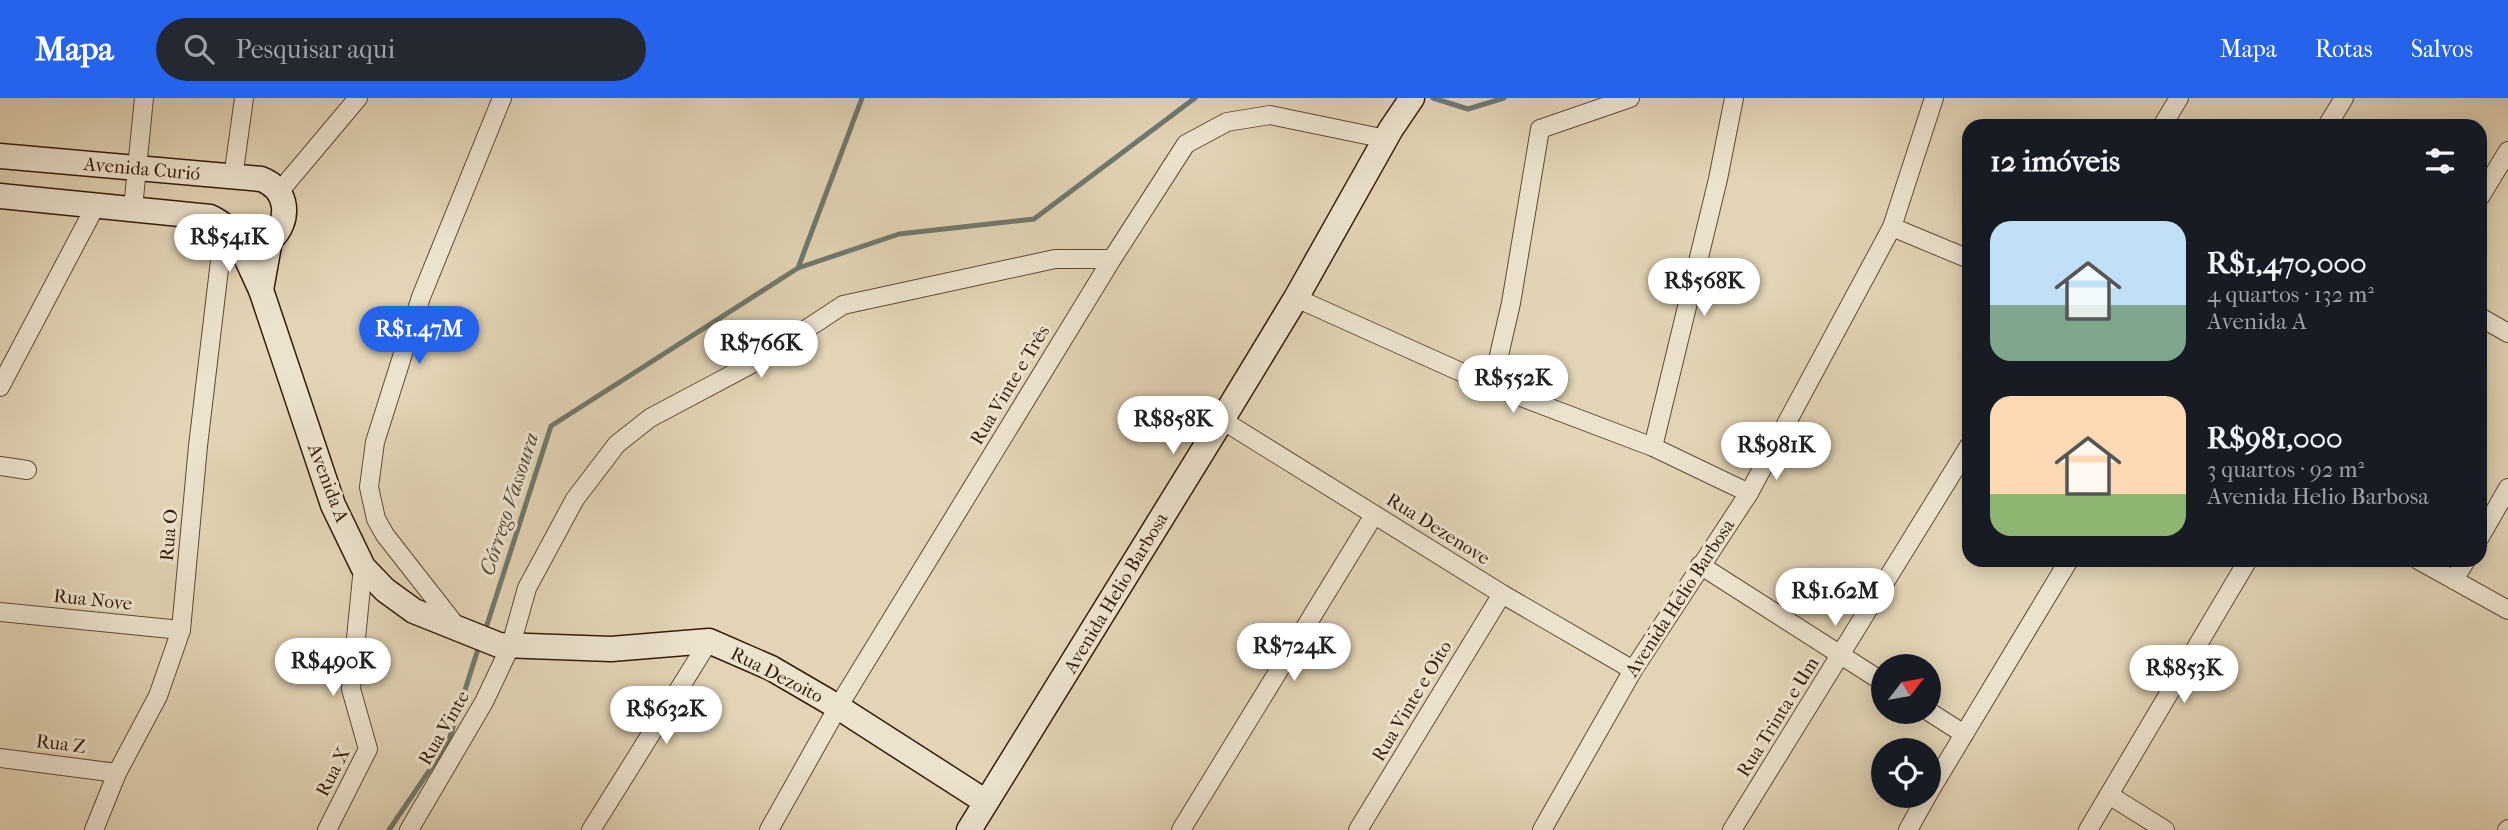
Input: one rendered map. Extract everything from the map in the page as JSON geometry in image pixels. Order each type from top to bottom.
[{"type":"main road","name":"Avenida Helio Barbosa","points":[[986,802],[1296,298],[1388,134],[1412,98]]},
{"type":"main road","name":"Avenida Curió","points":[[0,156],[261,179],[271,183],[279,192]]},
{"type":"main road","name":"Avenida A","points":[[261,290],[270,240],[279,233],[284,221],[285,204],[279,192]]},
{"type":"main road","name":"Avenida Curió","points":[[0,196],[210,217],[251,244],[270,240]]},
{"type":"main road","name":"Avenida A","points":[[231,233],[261,290],[333,505],[363,566],[385,590],[414,611],[505,645]]},
{"type":"main road","name":"Rua Dezoito","points":[[505,645],[611,649],[709,641],[771,668],[838,707],[986,802]]},
{"type":"main road","points":[[969,830],[986,802]]},
{"type":"street","points":[[132,208],[144,98]]},
{"type":"street","points":[[233,178],[244,98]]},
{"type":"street","points":[[279,192],[358,98]]},
{"type":"street","points":[[457,627],[385,535],[376,519],[369,487],[375,442],[421,297],[502,98]]},
{"type":"street","points":[[1492,386],[1511,303],[1540,129],[1629,98]]},
{"type":"street","points":[[1653,447],[1718,179],[1734,98]]},
{"type":"street","name":"Avenida Helio Barbosa","points":[[1542,830],[1633,670],[1748,493],[1892,227],[1934,98]]},
{"type":"street","points":[[2166,119],[2179,98]]},
{"type":"street","points":[[2331,119],[2344,98]]},
{"type":"street","name":"Rua Vinte e Três","points":[[769,830],[838,707],[1112,259],[1186,144],[1227,122],[1270,115],[1388,134]]},
{"type":"street","points":[[2487,185],[2508,150]]},
{"type":"street","points":[[0,387],[96,205]]},
{"type":"street","points":[[1892,227],[1962,256]]},
{"type":"street","name":"Rua O","points":[[94,830],[117,773],[158,696],[181,630],[198,446],[231,233]]},
{"type":"street","name":"Rua Vinte","points":[[409,830],[484,702],[527,588],[575,499],[617,444],[650,418],[761,359],[843,305],[1055,259],[1112,259]]},
{"type":"street","points":[[1296,298],[1492,386],[1653,447],[1748,493]]},
{"type":"street","points":[[2487,321],[2508,333]]},
{"type":"street","name":"Rua Dezenove","points":[[1222,420],[1502,594],[1633,670]]},
{"type":"street","name":"Rua Trinta e Um","points":[[1732,830],[1962,457]]},
{"type":"street","points":[[0,467],[27,470]]},
{"type":"street","points":[[2487,525],[2508,488]]},
{"type":"street","points":[[1181,830],[1374,515]]},
{"type":"street","points":[[1700,565],[1871,674]]},
{"type":"street","name":"Rua X","points":[[327,830],[368,749],[351,689],[363,566]]},
{"type":"street","points":[[1941,773],[2065,567]]},
{"type":"street","points":[[2088,830],[2244,567]]},
{"type":"street","points":[[2431,567],[2508,611]]},
{"type":"street","points":[[2454,580],[2462,567]]},
{"type":"street","name":"Rua Vinte e Oito","points":[[1358,830],[1502,594]]},
{"type":"street","name":"Rua Nove","points":[[0,612],[181,630]]},
{"type":"street","points":[[591,830],[709,641]]},
{"type":"street","points":[[1941,719],[1964,734]]},
{"type":"street","name":"Rua Z","points":[[0,758],[117,773]]},
{"type":"street","points":[[2109,795],[2165,830]]},
{"type":"street","points":[[1908,830],[1921,808]]},
{"type":"waterway","name":"Córrego Vassoura","points":[[798,268],[862,98]]},
{"type":"waterway","name":"Córrego Vassoura","points":[[485,631],[551,426],[798,268],[899,234],[1034,219],[1195,98]]},
{"type":"waterway","points":[[1433,98],[1468,109],[1504,98]]},
{"type":"waterway","name":"Córrego Vassoura","points":[[389,830],[448,743],[480,643]]}]
